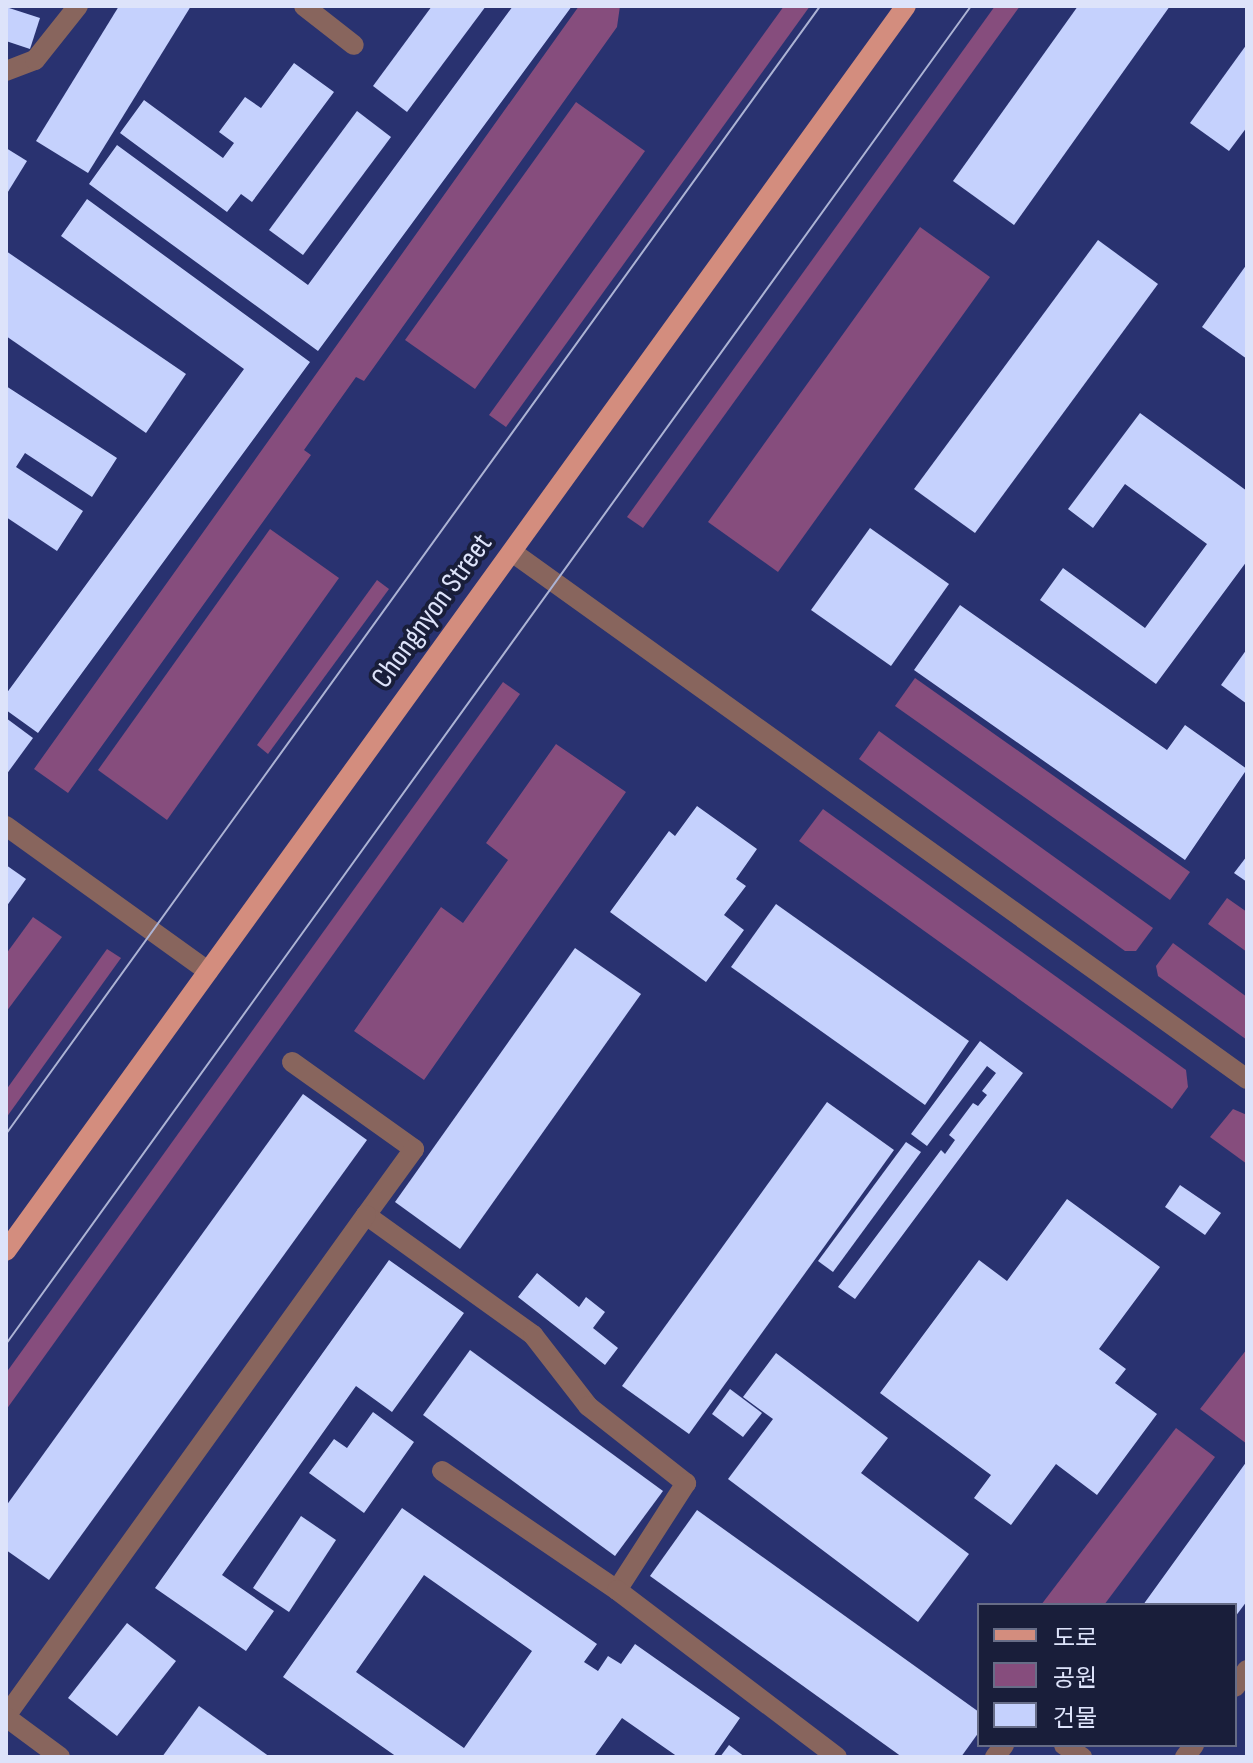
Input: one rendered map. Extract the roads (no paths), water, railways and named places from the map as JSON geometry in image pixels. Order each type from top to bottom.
[{"type":"main road","name":"Chongnyon Street","points":[[6,1251],[906,6]]},
{"type":"street","points":[[6,71],[35,60],[78,6]]},
{"type":"street","points":[[304,6],[354,45]]},
{"type":"street","points":[[512,552],[1247,1079]]},
{"type":"street","points":[[6,826],[208,971]]},
{"type":"street","points":[[60,1757],[6,1716],[414,1149],[292,1062]]},
{"type":"street","points":[[366,1215],[533,1335],[588,1406],[686,1483],[617,1590]]},
{"type":"street","points":[[442,1471],[617,1590],[837,1757]]},
{"type":"tram line","points":[[6,1134],[820,6]]},
{"type":"tram line","points":[[6,1344],[971,6]]}]
